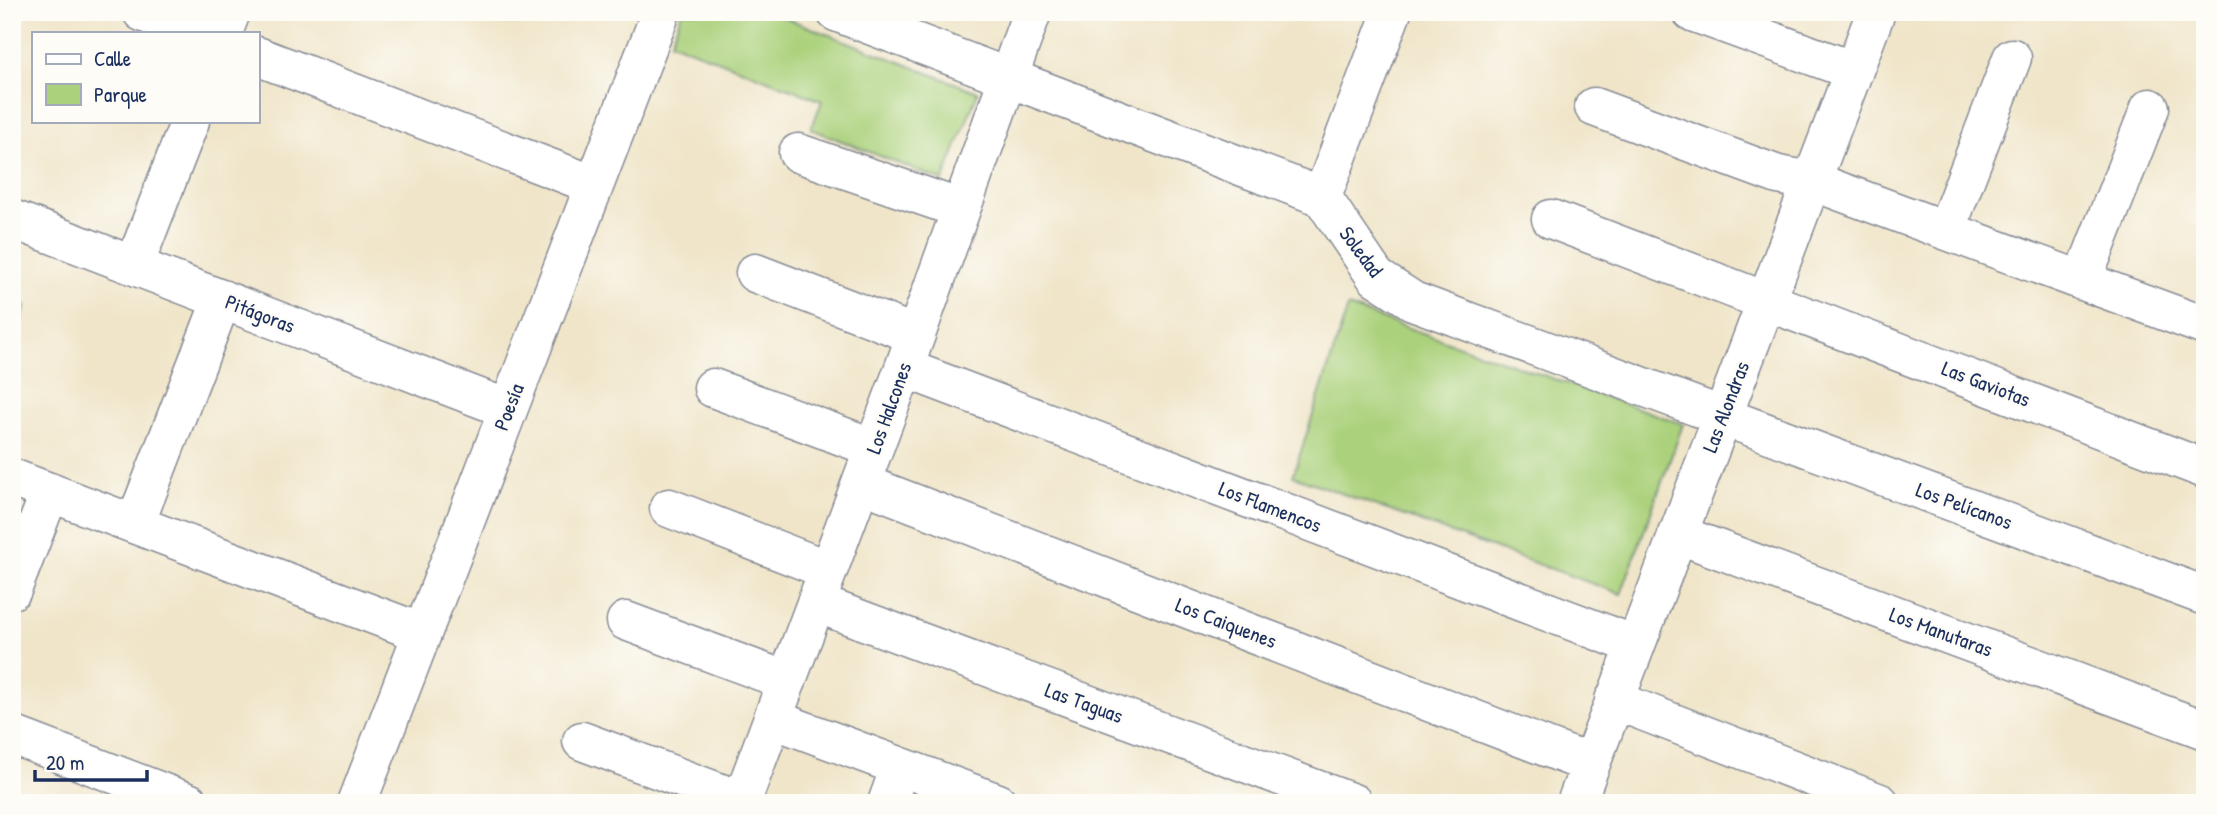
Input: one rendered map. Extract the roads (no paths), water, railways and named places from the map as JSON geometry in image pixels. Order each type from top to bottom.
[{"type":"street","points":[[142,12],[194,32]]},
{"type":"street","points":[[223,32],[231,12]]},
{"type":"street","name":"Poesía","points":[[357,803],[661,12]]},
{"type":"street","points":[[836,12],[1322,197],[1392,12]]},
{"type":"street","name":"Los Halcones","points":[[742,802],[910,351],[1032,12]]},
{"type":"street","points":[[1692,12],[1854,71]]},
{"type":"street","name":"Las Alondras","points":[[1576,803],[1876,12]]},
{"type":"street","points":[[259,57],[594,185]]},
{"type":"street","points":[[1946,230],[2012,58]]},
{"type":"street","points":[[1594,107],[1778,175],[1812,181],[2205,326]]},
{"type":"street","points":[[2082,281],[2150,108]]},
{"type":"street","points":[[134,266],[190,122]]},
{"type":"street","points":[[798,153],[961,209]]},
{"type":"street","name":"Soledad","points":[[1322,197],[1376,277],[1394,291],[1413,301],[1723,416]]},
{"type":"street","name":"Pitágoras","points":[[12,219],[508,409]]},
{"type":"street","name":"Las Gaviotas","points":[[1551,219],[1767,299],[2205,469]]},
{"type":"street","name":"Los Flamencos","points":[[755,273],[910,351],[1635,645]]},
{"type":"street","points":[[135,524],[222,299]]},
{"type":"street","points":[[713,388],[874,448]]},
{"type":"street","name":"Los Pelícanos","points":[[1723,416],[2205,596]]},
{"type":"street","points":[[12,478],[422,633]]},
{"type":"street","name":"Los Caiquenes","points":[[861,483],[1590,764]]},
{"type":"street","points":[[12,590],[50,492]]},
{"type":"street","name":"Las Taguas","points":[[669,508],[822,586],[1353,803]]},
{"type":"street","name":"Los Manutaras","points":[[1677,534],[2205,730]]},
{"type":"street","points":[[626,621],[787,681]]},
{"type":"street","points":[[1614,700],[1880,803]]},
{"type":"street","points":[[773,719],[998,803]]},
{"type":"street","points":[[12,735],[190,803]]},
{"type":"street","points":[[582,741],[742,802]]},
{"type":"street","points":[[887,803],[901,767]]}]
